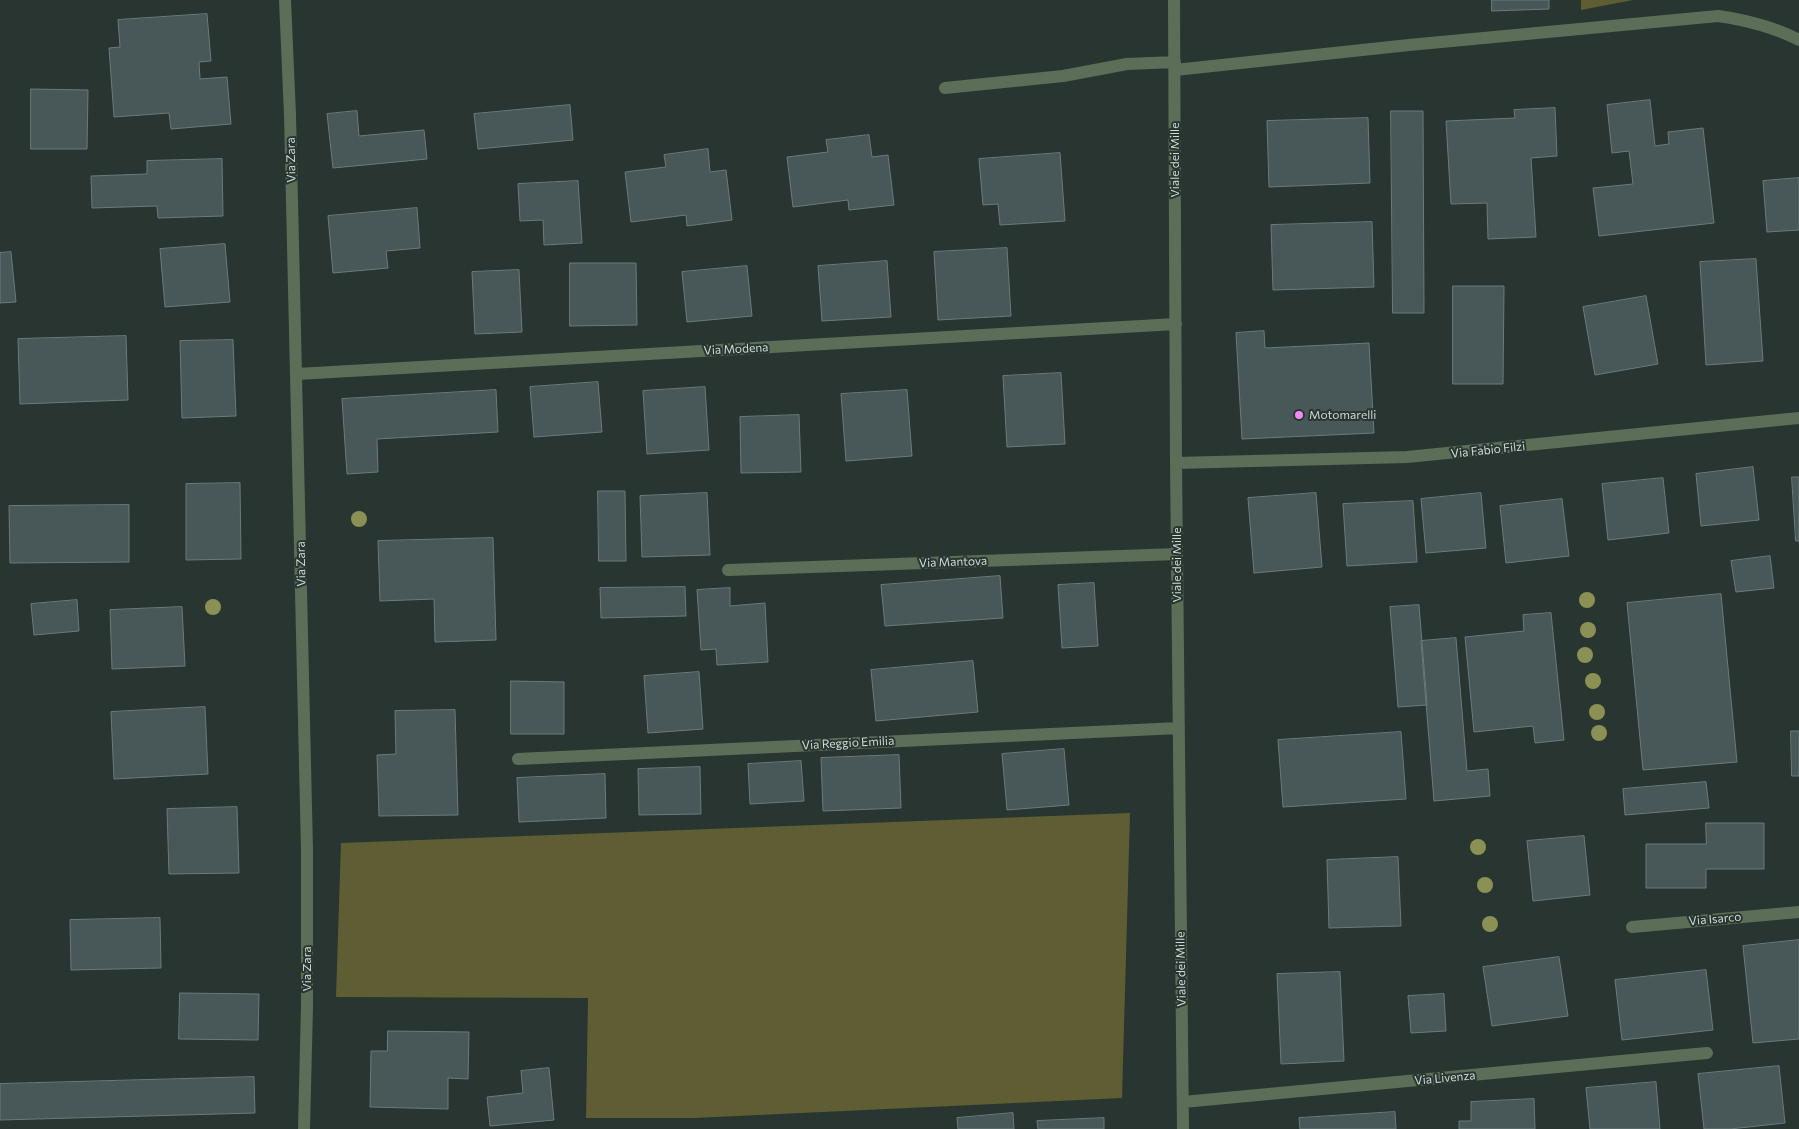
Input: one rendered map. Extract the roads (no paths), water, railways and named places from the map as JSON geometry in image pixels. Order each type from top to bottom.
[{"type":"street","name":"Via Zara","points":[[285,0],[297,374],[307,860],[307,1006],[304,1129]]},
{"type":"street","name":"Viale dei Mille","points":[[1174,0],[1176,463],[1183,1129]]},
{"type":"street","points":[[944,88],[1063,76],[1127,64],[1175,66],[1718,16],[1744,20],[1786,33],[1799,40]]},
{"type":"street","name":"Via Modena","points":[[297,374],[1176,324]]},
{"type":"street","name":"Via Fabio Filzi","points":[[1176,463],[1407,457],[1799,418]]},
{"type":"street","name":"Via Mantova","points":[[728,570],[1177,554]]},
{"type":"street","name":"Via Reggio Emilia","points":[[518,759],[1179,728]]},
{"type":"street","name":"Via Isarco","points":[[1632,926],[1799,912]]},
{"type":"street","name":"Via Livenza","points":[[1183,1102],[1707,1053]]},
{"type":"place","name":"Motomarelli","points":[[1299,415]]}]
